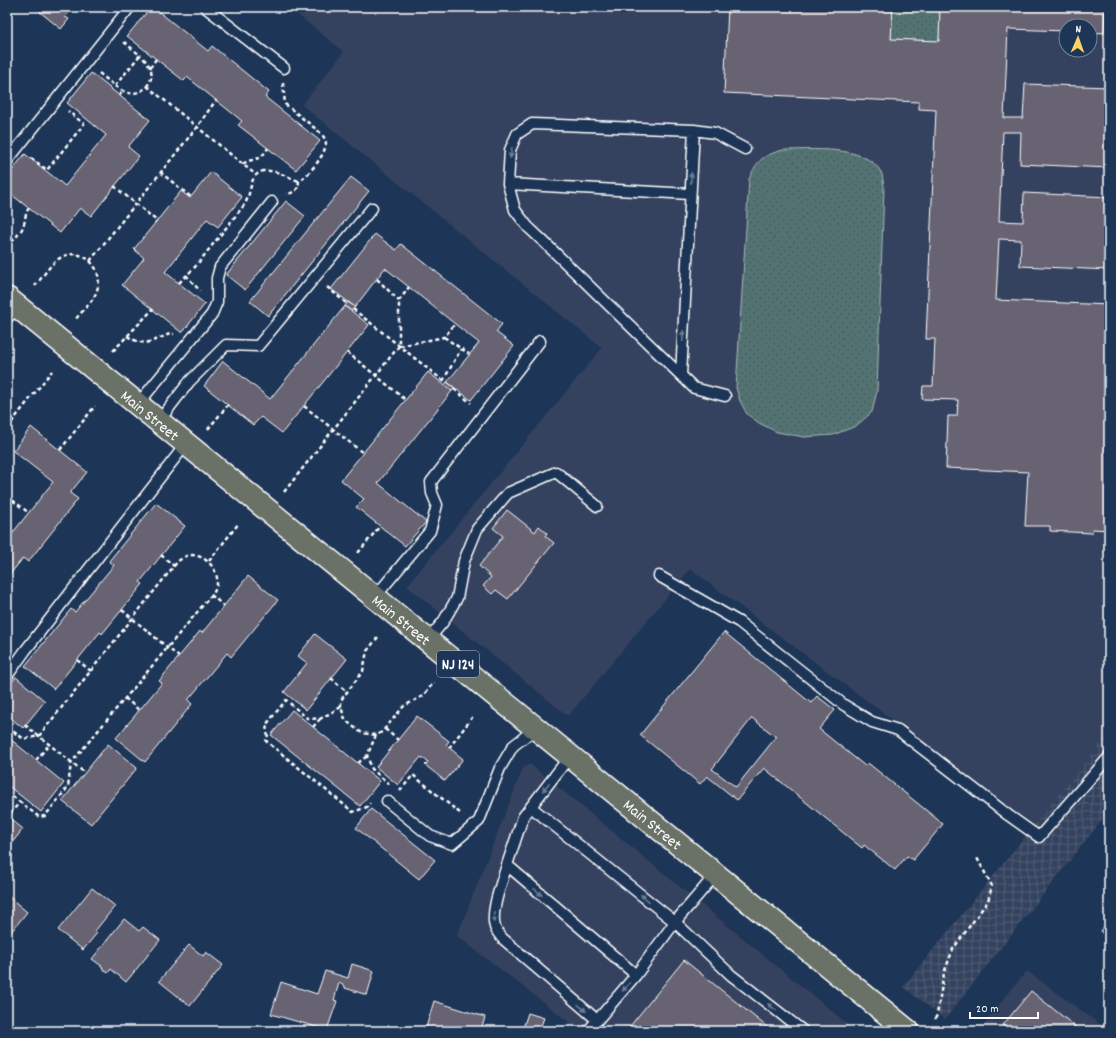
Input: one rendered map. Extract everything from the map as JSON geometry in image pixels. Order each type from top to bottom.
[{"type":"main road","name":"Main Street","points":[[11,308],[138,404],[716,874],[905,1030]]},
{"type":"lane","points":[[7,161],[130,7]]},
{"type":"lane","points":[[205,7],[284,68]]},
{"type":"lane","points":[[725,396],[694,388],[528,227],[515,210],[508,184],[510,150],[517,134],[532,124],[694,130],[715,133],[745,149]]},
{"type":"lane","points":[[681,375],[694,130]]},
{"type":"lane","points":[[508,184],[690,194]]},
{"type":"lane","points":[[138,404],[212,314],[217,302],[217,278],[220,267],[272,202]]},
{"type":"lane","points":[[159,421],[189,382],[226,345],[258,346],[372,208]]},
{"type":"lane","points":[[375,597],[430,531],[438,505],[432,493],[431,482],[540,341]]},
{"type":"lane","points":[[7,676],[25,650],[186,444]]},
{"type":"lane","points":[[428,640],[443,622],[457,598],[464,561],[477,529],[508,492],[556,472],[597,506]]},
{"type":"lane","points":[[659,576],[739,622],[844,705],[872,722],[898,730],[1008,815],[1039,837],[1109,757]]},
{"type":"lane","points":[[386,801],[430,836],[452,844],[479,821],[500,768],[513,746],[536,728]]},
{"type":"lane","points":[[570,756],[523,817],[494,910],[494,920],[495,929],[502,938],[596,1020]]},
{"type":"lane","points":[[531,807],[676,922],[731,975],[803,1031]]},
{"type":"lane","points":[[507,865],[636,975]]},
{"type":"lane","points":[[588,1031],[636,975],[676,922],[716,874]]},
{"type":"path","points":[[93,68],[123,91],[136,93],[142,91],[147,86],[151,75],[150,68],[140,55],[120,39]]},
{"type":"path","points":[[115,86],[140,55]]},
{"type":"path","points":[[150,68],[156,59]]},
{"type":"path","points":[[179,283],[195,267],[246,204],[256,175],[263,171],[271,170],[299,181],[304,179],[324,151],[326,141],[322,134],[285,104],[283,88],[284,68]]},
{"type":"path","points":[[147,86],[256,175]]},
{"type":"path","points":[[119,96],[123,91]]},
{"type":"path","points":[[90,260],[197,127],[216,100]]},
{"type":"path","points":[[26,153],[47,170],[52,164],[84,124],[63,107]]},
{"type":"path","points":[[243,164],[248,160],[257,159],[263,155],[268,148]]},
{"type":"path","points":[[160,172],[191,197]]},
{"type":"path","points":[[272,202],[294,192],[298,187],[299,181]]},
{"type":"path","points":[[114,186],[157,221]]},
{"type":"path","points":[[7,247],[21,230],[25,221],[26,212],[29,208]]},
{"type":"path","points":[[35,286],[52,265],[62,257],[72,254],[90,260],[97,268],[100,279],[97,290],[75,320]]},
{"type":"path","points":[[186,275],[204,297]]},
{"type":"path","points":[[315,278],[346,303]]},
{"type":"path","points":[[377,279],[398,301]]},
{"type":"path","points":[[284,492],[399,346],[398,301],[409,287]]},
{"type":"path","points":[[113,351],[142,322],[152,309]]},
{"type":"path","points":[[353,309],[446,383]]},
{"type":"path","points":[[399,346],[444,337],[455,324]]},
{"type":"path","points":[[127,336],[137,342],[146,343],[170,334],[177,334]]},
{"type":"path","points":[[444,337],[469,354]]},
{"type":"path","points":[[443,381],[461,349]]},
{"type":"path","points":[[347,352],[406,400]]},
{"type":"path","points":[[7,428],[52,370]]},
{"type":"path","points":[[454,390],[484,414]]},
{"type":"path","points":[[208,429],[228,405]]},
{"type":"path","points":[[60,450],[95,406]]},
{"type":"path","points":[[304,406],[364,452]]},
{"type":"path","points":[[7,496],[29,513]]},
{"type":"path","points":[[209,561],[239,523]]},
{"type":"path","points":[[358,553],[380,526]]},
{"type":"path","points":[[161,555],[174,566]]},
{"type":"path","points":[[7,731],[11,730],[24,739],[39,736],[178,561],[186,556],[197,556],[209,561],[216,573],[217,584],[211,595],[71,763],[68,787],[45,816],[39,816],[7,792]]},
{"type":"path","points":[[211,595],[224,606]]},
{"type":"path","points":[[122,610],[179,657]]},
{"type":"path","points":[[378,637],[367,651],[363,671],[341,700],[341,707],[345,718],[351,726],[362,733],[376,735],[382,732],[404,706],[423,696],[434,682]]},
{"type":"path","points":[[77,660],[91,671]]},
{"type":"path","points":[[331,678],[347,692]]},
{"type":"path","points":[[125,698],[139,710]]},
{"type":"path","points":[[320,719],[307,718],[286,700],[266,725],[268,738],[266,741],[353,812],[367,807],[372,801]]},
{"type":"path","points":[[313,727],[320,719],[341,707]]},
{"type":"path","points":[[449,748],[474,715]]},
{"type":"path","points":[[25,725],[84,773]]},
{"type":"path","points":[[385,729],[398,740]]},
{"type":"path","points":[[358,763],[367,756],[376,735]]},
{"type":"path","points":[[36,760],[49,745]]},
{"type":"path","points":[[367,756],[372,769],[393,787]]},
{"type":"path","points":[[399,792],[413,775],[461,814]]},
{"type":"path","points":[[383,789],[388,783]]},
{"type":"path","points":[[9,815],[20,802]]},
{"type":"path","points":[[935,1019],[944,973],[953,949],[988,901],[992,886],[976,856]]},
{"type":"shaded area","points":[[288,7],[1109,7],[1109,733],[1035,826],[690,569],[568,716],[407,586],[602,348],[302,105],[344,52]]},
{"type":"shaded area","points":[[1109,733],[1109,811],[945,1019],[903,987]]},
{"type":"shaded area","points":[[530,764],[856,1031],[577,1031],[578,1029],[457,936],[523,768]]},
{"type":"shaded area","points":[[1027,971],[1109,1031],[982,1031],[989,1017]]},
{"type":"green space","points":[[893,7],[940,7],[939,41],[891,39]]},
{"type":"green space","points":[[783,150],[836,150],[850,153],[863,157],[873,163],[881,172],[883,177],[884,187],[877,391],[872,412],[856,426],[833,435],[804,437],[777,432],[759,423],[747,414],[740,401],[736,388],[749,179],[755,167],[762,159],[770,154]]},
{"type":"building","points":[[44,7],[73,7],[65,17],[69,19],[61,29],[40,12]]},
{"type":"building","points":[[151,7],[153,7],[208,51],[212,46],[269,92],[265,97],[320,141],[296,170],[238,125],[242,121],[187,77],[184,81],[127,36]]},
{"type":"building","points":[[728,7],[893,7],[891,39],[939,41],[940,7],[1105,7],[1104,33],[1098,33],[1098,18],[1058,18],[1058,31],[1008,29],[1004,118],[1023,118],[1025,84],[1109,87],[1109,168],[1020,164],[1021,132],[1003,132],[999,221],[1023,222],[1024,193],[1109,197],[1109,270],[1020,266],[1021,240],[999,239],[996,300],[1109,305],[1109,530],[1092,529],[1092,533],[1050,531],[1050,526],[1025,526],[1028,472],[946,468],[948,416],[957,416],[958,400],[922,399],[923,386],[933,386],[935,339],[926,339],[936,110],[919,109],[919,102],[724,93]]},
{"type":"building","points":[[91,73],[150,120],[128,147],[139,156],[91,216],[80,208],[60,233],[7,191],[7,177],[25,154],[65,186],[106,135],[67,103]]},
{"type":"building","points":[[211,172],[242,197],[218,227],[207,219],[165,272],[205,304],[182,333],[122,285],[144,258],[134,249],[181,191],[190,198]]},
{"type":"building","points":[[351,177],[369,191],[268,316],[250,301]]},
{"type":"building","points":[[286,201],[305,216],[245,290],[226,275]]},
{"type":"building","points":[[375,234],[396,250],[401,244],[502,324],[496,332],[514,346],[471,400],[447,382],[479,343],[385,268],[355,307],[331,289]]},
{"type":"building","points":[[348,302],[355,307],[351,311],[345,306]]},
{"type":"building","points":[[345,306],[369,325],[282,433],[261,417],[253,425],[204,386],[223,361],[270,399]]},
{"type":"building","points":[[428,372],[452,391],[378,483],[426,522],[405,546],[356,507],[364,499],[341,480]]},
{"type":"building","points":[[447,382],[455,388],[452,391],[444,385]]},
{"type":"building","points":[[31,427],[87,472],[70,493],[78,499],[28,562],[23,558],[7,578],[7,540],[53,482],[13,451]]},
{"type":"building","points":[[156,503],[185,526],[140,582],[143,584],[102,634],[100,632],[54,689],[25,666],[71,609],[75,612],[114,565],[109,561]]},
{"type":"building","points":[[507,510],[535,532],[539,526],[547,533],[545,536],[554,543],[508,599],[496,590],[492,594],[483,586],[491,577],[479,566],[503,536],[493,528]]},
{"type":"building","points":[[248,576],[278,600],[231,657],[227,653],[188,700],[192,704],[145,762],[116,738],[162,683],[159,681],[200,631],[202,633]]},
{"type":"building","points":[[724,632],[811,703],[817,696],[835,710],[819,729],[865,766],[868,763],[943,824],[913,860],[907,856],[895,870],[864,845],[862,848],[764,768],[737,800],[707,776],[700,784],[640,735]],"holes":[[[752,718],[776,737],[736,787],[712,769]]]},
{"type":"building","points":[[315,634],[347,659],[306,710],[284,692],[307,663],[298,656]]},
{"type":"building","points":[[16,677],[45,701],[23,728],[7,715],[7,688]]},
{"type":"building","points":[[292,710],[380,781],[360,806],[271,735]]},
{"type":"building","points":[[417,716],[449,741],[446,745],[463,759],[445,781],[425,765],[428,762],[421,757],[398,785],[376,767]]},
{"type":"building","points":[[9,738],[64,783],[41,812],[7,785],[7,740]]},
{"type":"building","points":[[108,744],[137,768],[91,824],[62,801]]},
{"type":"building","points":[[371,809],[435,860],[419,879],[356,828]]},
{"type":"building","points":[[7,816],[23,829],[7,849]]},
{"type":"building","points":[[92,888],[115,906],[95,931],[97,933],[83,950],[58,930]]},
{"type":"building","points":[[8,896],[27,912],[7,937],[7,897]]},
{"type":"building","points":[[124,919],[139,931],[143,927],[160,940],[126,982],[111,969],[108,973],[102,968],[103,967],[92,959]]},
{"type":"building","points":[[1109,921],[1109,939],[1100,931]]},
{"type":"building","points":[[189,945],[203,956],[206,952],[223,965],[190,1006],[159,981]]},
{"type":"building","points":[[684,960],[772,1031],[626,1031]]},
{"type":"building","points":[[352,964],[374,971],[367,995],[345,988],[345,986],[339,983],[334,1000],[337,1001],[327,1030],[271,1014],[281,982],[317,994],[325,971],[348,978]]},
{"type":"building","points":[[1031,991],[1077,1028],[1075,1031],[1010,1031],[1003,1025]]},
{"type":"building","points":[[434,1001],[485,1017],[481,1031],[425,1031]]},
{"type":"building","points":[[528,1013],[544,1018],[539,1031],[522,1031]]}]
